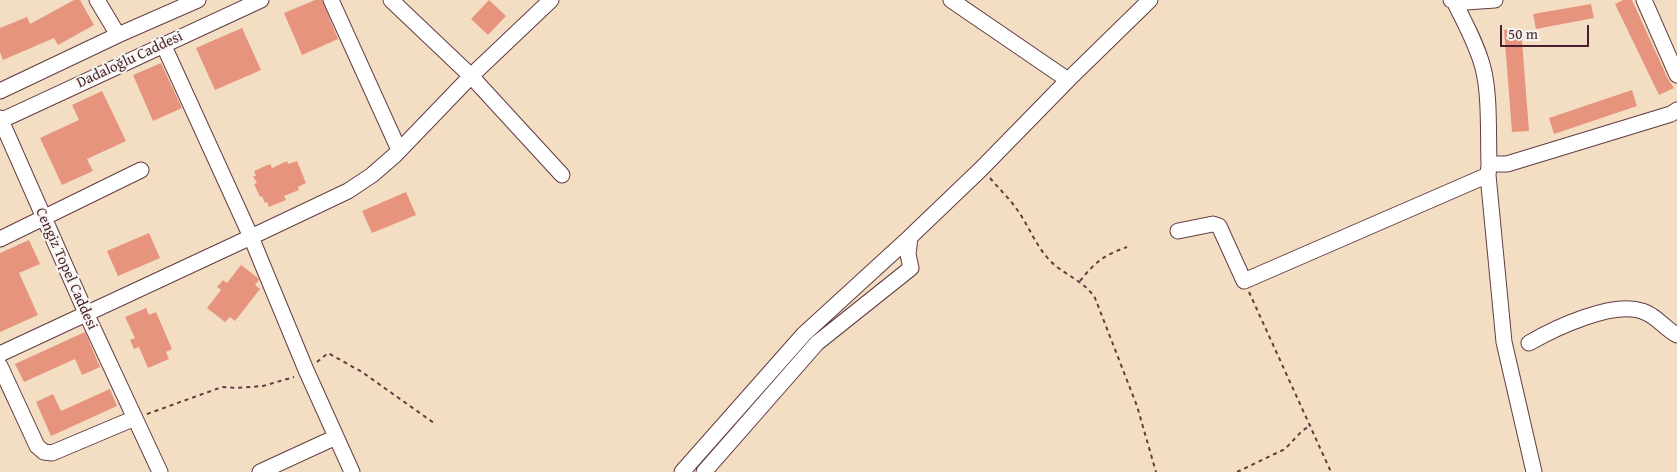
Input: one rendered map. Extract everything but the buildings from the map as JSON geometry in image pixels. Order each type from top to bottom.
[{"type":"street","points":[[97,0],[118,35]]},
{"type":"street","name":"Dadaloğlu Caddesi","points":[[0,91],[118,35],[198,0]]},
{"type":"street","name":"Dadaloğlu Caddesi","points":[[0,120],[261,0]]},
{"type":"street","points":[[331,0],[399,150]]},
{"type":"street","points":[[391,0],[471,76],[562,174]]},
{"type":"street","points":[[0,354],[348,191],[372,175],[399,150],[471,76],[551,0]]},
{"type":"street","points":[[950,0],[1068,80]]},
{"type":"street","points":[[682,472],[804,334],[981,169],[1150,0]]},
{"type":"street","points":[[1452,0],[1479,2],[1495,0]]},
{"type":"street","points":[[1452,0],[1480,56],[1484,69],[1488,169],[1504,342],[1534,472]]},
{"type":"street","points":[[1644,0],[1677,75]]},
{"type":"street","points":[[163,44],[251,237],[306,370],[352,472]]},
{"type":"street","points":[[1178,231],[1213,224],[1219,226],[1244,281],[1488,169],[1671,114],[1677,110]]},
{"type":"street","name":"Cengiz Topel Caddesi","points":[[0,120],[43,219],[160,472]]},
{"type":"street","points":[[0,239],[141,170]]},
{"type":"street","points":[[704,472],[817,343],[911,268],[908,254],[910,237]]},
{"type":"street","points":[[1529,343],[1576,320],[1610,311],[1628,309],[1636,309],[1647,313],[1677,334]]},
{"type":"street","points":[[0,366],[37,446],[44,452],[52,453],[136,418]]},
{"type":"street","points":[[260,472],[336,437]]},
{"type":"path","points":[[981,169],[1014,206],[1047,258],[1061,270],[1080,281],[1091,292],[1102,314],[1137,406],[1156,472]]},
{"type":"path","points":[[1080,281],[1094,264],[1111,253],[1127,247]]},
{"type":"path","points":[[1244,281],[1331,472]]},
{"type":"path","points":[[136,418],[222,387],[263,386],[284,380],[306,370],[328,353],[362,372],[434,423]]},
{"type":"path","points":[[1237,472],[1285,449],[1311,425]]}]
